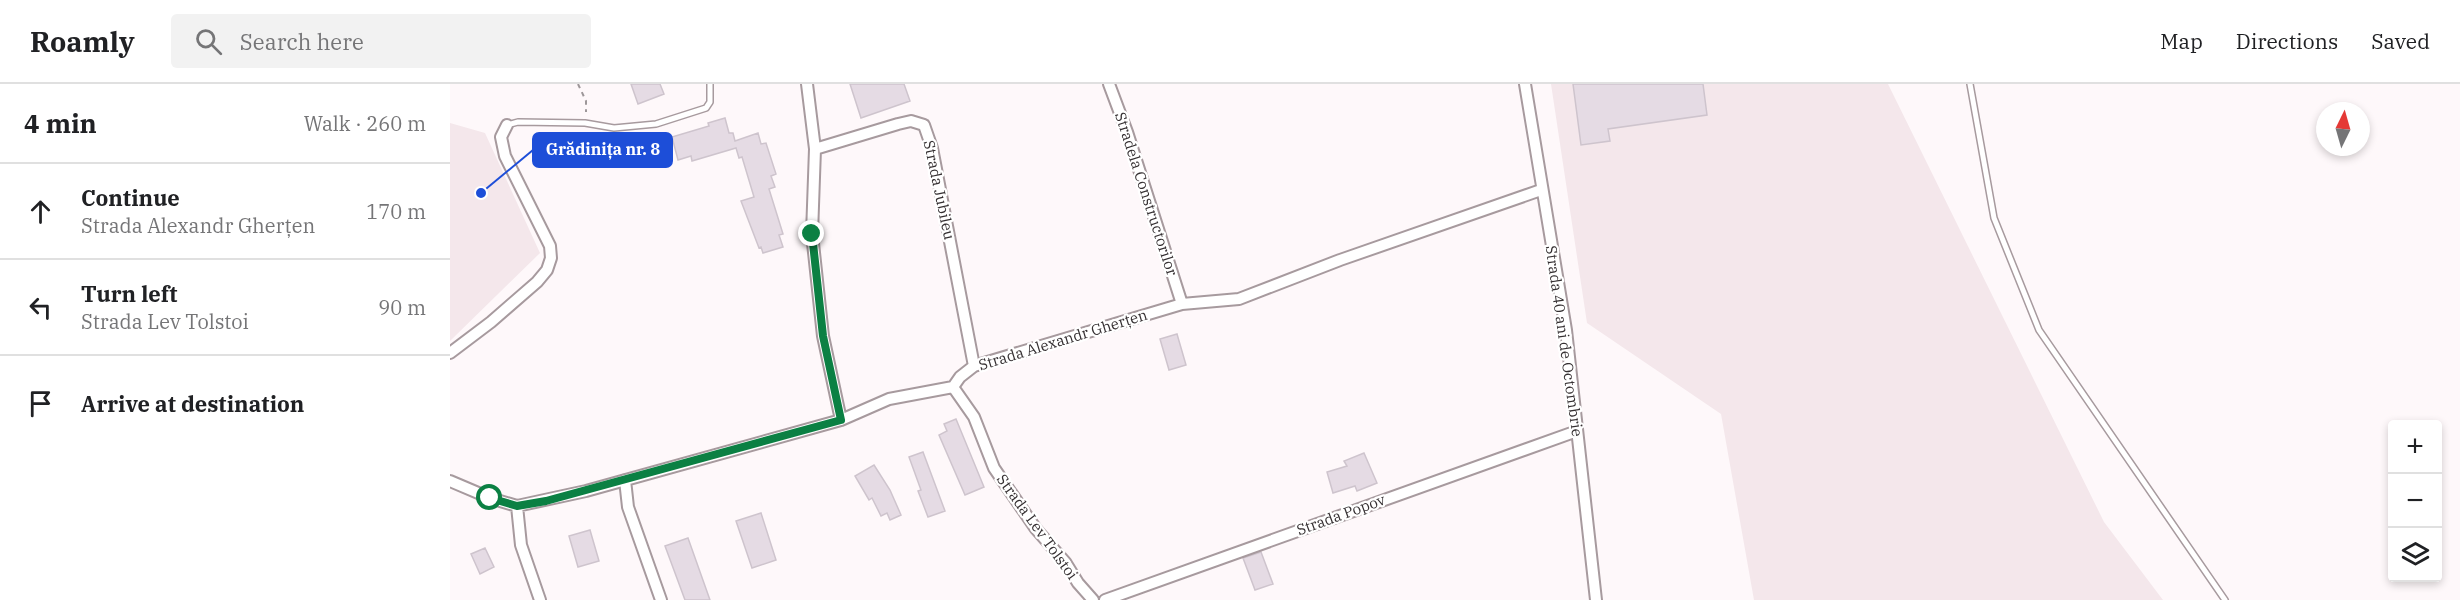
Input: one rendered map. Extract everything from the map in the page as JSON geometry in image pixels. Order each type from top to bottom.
[{"type":"street","points":[[807,84],[815,149],[813,246],[823,336],[841,420]]},
{"type":"street","name":"Stradela Constructorilor","points":[[1109,84],[1127,132],[1182,304]]},
{"type":"street","name":"Strada 40 ani de Octombrie","points":[[1525,84],[1566,330],[1596,600]]},
{"type":"street","name":"Strada Jubileu","points":[[815,149],[911,121],[924,125],[932,148],[974,366]]},
{"type":"street","points":[[450,353],[491,322],[537,282],[548,270],[551,258],[550,246],[505,156],[501,137],[507,124]]},
{"type":"street","name":"Strada Alexandr Gherțen","points":[[952,387],[974,366],[1182,304],[1239,299],[1340,260],[1541,190]]},
{"type":"street","points":[[450,481],[490,498],[517,506],[625,480],[841,420],[889,399],[952,387]]},
{"type":"street","name":"Strada Lev Tolstoi","points":[[952,387],[974,417],[994,468],[1036,529],[1065,562],[1078,583],[1093,600]]},
{"type":"street","name":"Strada Popov","points":[[1105,600],[1577,431]]},
{"type":"street","points":[[625,480],[628,507],[661,600]]},
{"type":"street","points":[[517,506],[521,545],[540,600]]},
{"type":"lane","points":[[507,124],[518,122],[585,123],[614,128],[656,124],[706,108],[711,102],[710,84]]},
{"type":"lane","points":[[1970,84],[1994,218],[2040,330],[2225,600]]},
{"type":"path","points":[[578,84],[586,101],[585,123]]},
{"type":"shaded area","points":[[1551,84],[1888,84],[2104,522],[2163,600],[1754,600],[1721,414],[1587,323]]},
{"type":"shaded area","points":[[450,123],[485,133],[540,253],[450,341]]},
{"type":"building","points":[[631,84],[660,84],[664,94],[638,104]]},
{"type":"building","points":[[850,84],[904,84],[910,101],[861,118]]},
{"type":"building","points":[[1573,84],[1703,84],[1707,115],[1608,129],[1610,141],[1581,145]]},
{"type":"building","points":[[725,118],[729,133],[733,133],[735,141],[758,133],[761,144],[766,143],[776,174],[771,176],[775,187],[769,189],[783,234],[779,235],[783,247],[763,253],[761,247],[759,248],[741,201],[754,197],[742,157],[739,158],[736,148],[692,161],[691,156],[678,160],[672,137],[709,126],[708,123]]},
{"type":"building","points":[[1177,334],[1186,365],[1169,370],[1160,339]]},
{"type":"building","points":[[956,419],[984,487],[965,495],[939,435],[947,431],[944,424]]},
{"type":"building","points":[[923,452],[945,511],[928,517],[909,457]]},
{"type":"building","points":[[1364,453],[1377,483],[1357,491],[1355,486],[1333,493],[1327,472],[1347,466],[1344,461]]},
{"type":"building","points":[[874,465],[890,490],[901,515],[890,520],[887,513],[881,516],[872,498],[869,500],[855,476]]},
{"type":"building","points":[[761,513],[776,560],[752,568],[736,521]]},
{"type":"building","points":[[590,530],[599,561],[578,567],[569,536]]},
{"type":"building","points":[[688,538],[710,600],[685,600],[665,546]]},
{"type":"building","points":[[485,548],[494,567],[480,574],[471,554]]},
{"type":"building","points":[[1261,552],[1273,584],[1255,590],[1243,558]]},
{"type":"place","name":"Grădinița nr. 8","points":[[481,193]]},
{"type":"route","points":[[490,498],[517,506],[546,501],[841,420],[832,387],[823,336],[812,234]]}]
